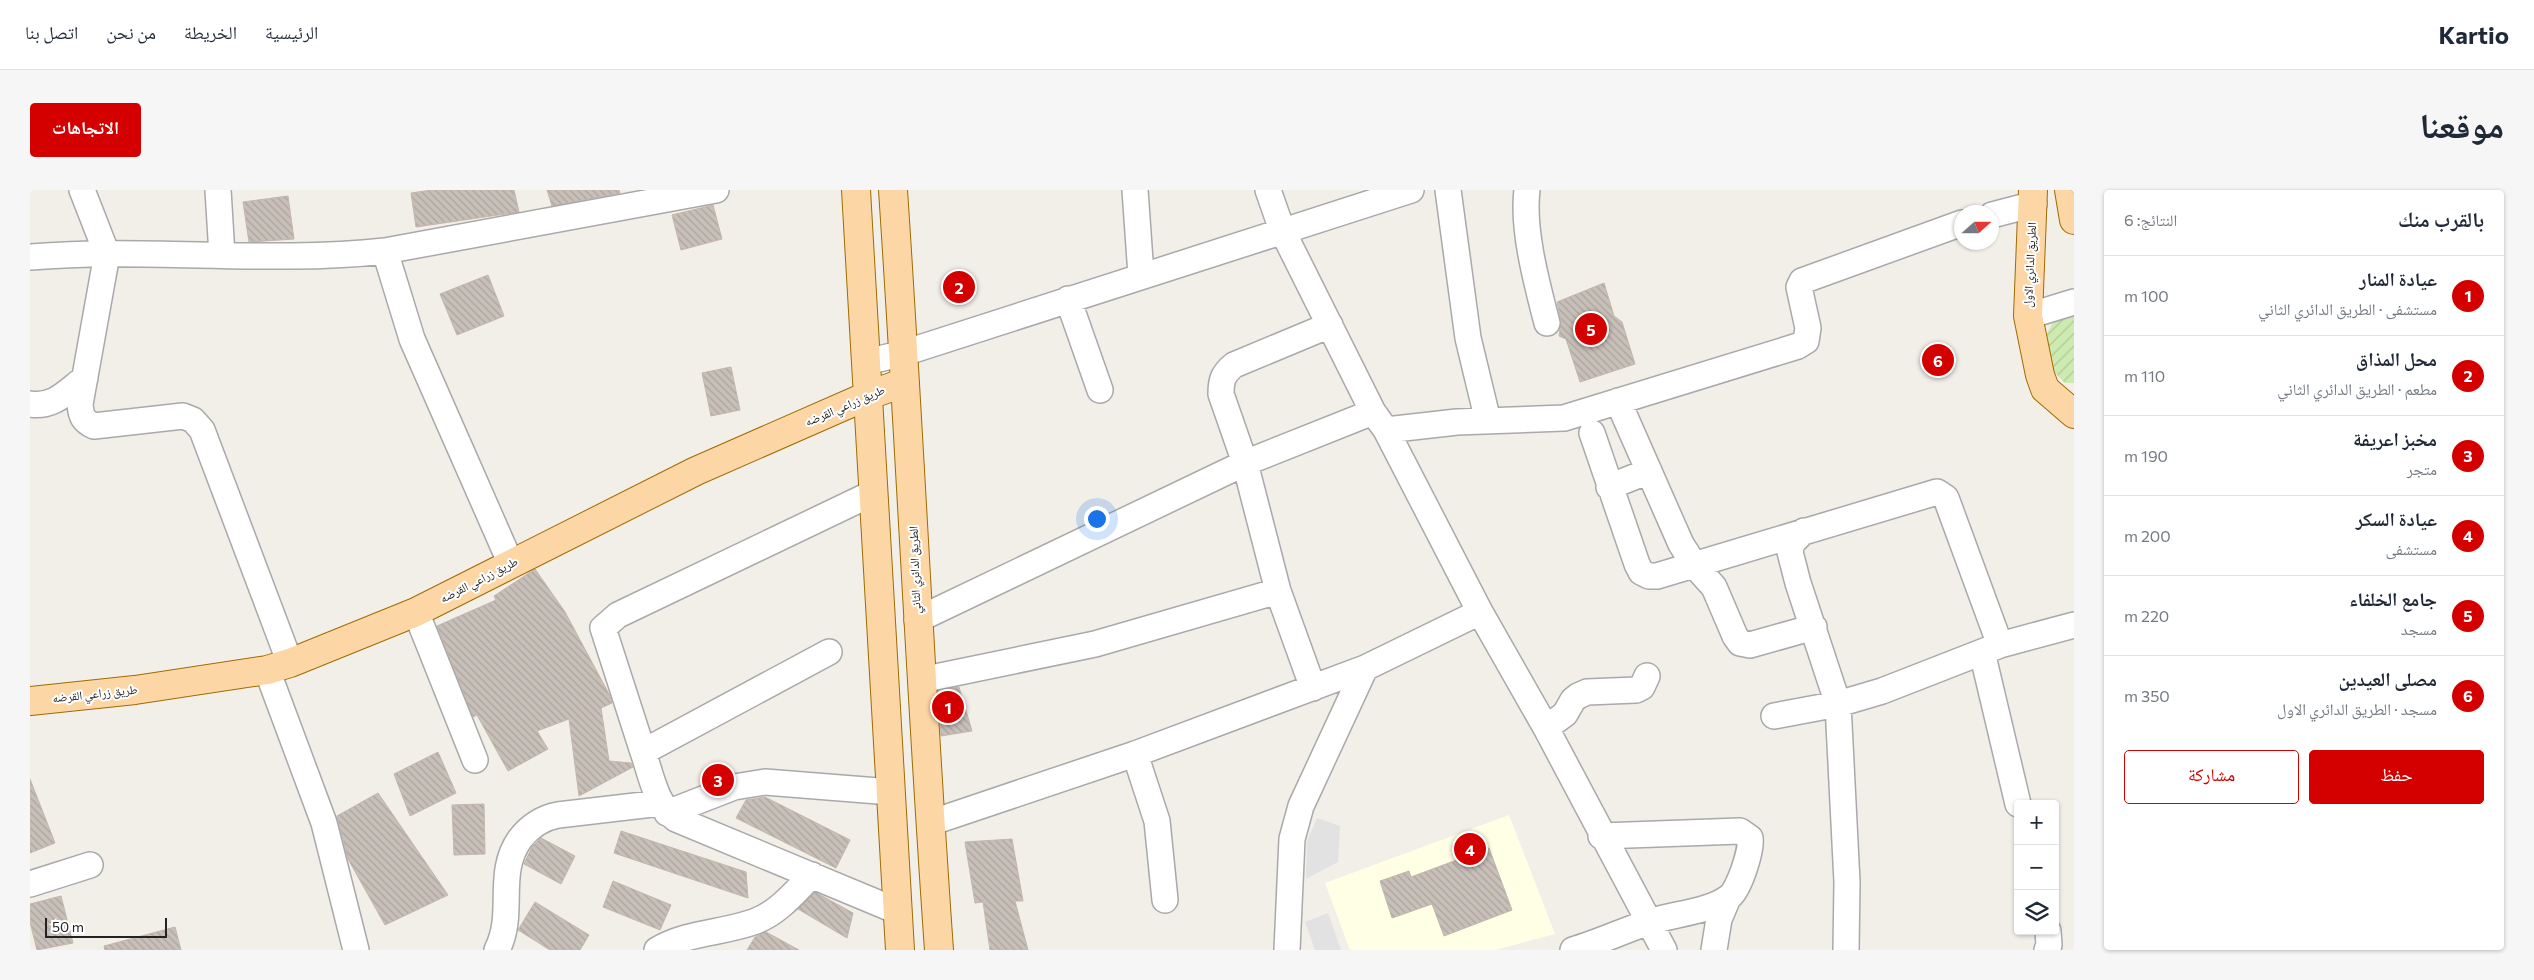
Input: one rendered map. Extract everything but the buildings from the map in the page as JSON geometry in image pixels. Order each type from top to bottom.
[{"type":"main road","points":[[856,190],[900,950]]},
{"type":"main road","name":"الطريق الدائري الثاني","points":[[893,190],[904,353],[917,620],[939,950]]},
{"type":"main road","points":[[2069,190],[2074,220]]},
{"type":"main road","name":"الطريق الدائري الاول","points":[[2033,197],[2028,316],[2040,376],[2045,389],[2074,414]]},
{"type":"main road","name":"طريق زراعي القرضه","points":[[30,701],[135,690],[278,667],[416,612],[696,471],[867,396],[905,382]]},
{"type":"street","points":[[82,190],[107,254],[80,404],[81,415],[86,422],[94,426],[183,416],[194,420],[202,430],[278,667],[324,822],[356,950]]},
{"type":"street","points":[[218,190],[222,255]]},
{"type":"street","points":[[30,257],[107,254],[334,256],[385,251],[716,190]]},
{"type":"street","points":[[1135,190],[1141,275]]},
{"type":"street","points":[[1268,190],[1282,230],[1330,326],[1480,612],[1546,728],[1601,836],[1664,950]]},
{"type":"street","points":[[866,362],[904,353],[1141,275],[1411,190]]},
{"type":"street","points":[[1448,190],[1468,338],[1488,420]]},
{"type":"street","points":[[1526,190],[1525,203],[1534,268],[1547,323]]},
{"type":"street","points":[[1999,212],[2033,197]]},
{"type":"street","points":[[917,620],[1245,463],[1380,421],[1564,418],[1798,346],[1806,341],[1808,328],[1799,287],[1802,281],[1954,225]]},
{"type":"street","points":[[385,251],[412,339],[511,564]]},
{"type":"street","points":[[1068,299],[1100,390]]},
{"type":"street","points":[[2028,316],[2074,302]]},
{"type":"street","points":[[1313,688],[1278,591],[1245,463],[1221,394],[1221,383],[1224,374],[1234,365],[1330,326]]},
{"type":"street","points":[[30,404],[43,406],[50,404],[86,378]]},
{"type":"street","points":[[1618,401],[1681,544],[1695,566],[1714,587],[1735,636],[1740,643],[1750,645],[1814,628]]},
{"type":"street","points":[[1592,433],[1609,487],[1641,572],[1649,576],[1657,576],[1695,566],[1804,530],[1937,492],[1942,493],[1946,498],[1991,648],[2017,800]]},
{"type":"street","points":[[1609,487],[1649,471]]},
{"type":"street","points":[[873,494],[610,621],[604,628],[606,640],[664,808],[676,819],[897,910]]},
{"type":"street","points":[[1804,530],[1792,543],[1790,552],[1798,583],[1838,704],[1847,882],[1846,950]]},
{"type":"street","points":[[922,680],[1095,644],[1278,591]]},
{"type":"street","points":[[416,612],[475,760]]},
{"type":"street","points":[[930,823],[1135,754],[1313,688],[1365,668],[1480,612]]},
{"type":"street","points":[[1774,716],[1838,704],[1882,691],[1991,648],[2074,625]]},
{"type":"street","points":[[644,752],[829,652]]},
{"type":"street","points":[[1288,950],[1292,839],[1301,806],[1365,668]]},
{"type":"street","points":[[1546,728],[1565,714],[1573,700],[1578,696],[1587,692],[1636,690],[1642,687],[1647,676]]},
{"type":"street","points":[[1135,754],[1157,821],[1165,900]]},
{"type":"street","points":[[497,950],[506,928],[506,870],[509,860],[514,848],[532,826],[549,817],[664,808],[748,784],[765,782],[891,792]]},
{"type":"street","points":[[1573,950],[1649,922],[1714,906],[1728,898],[1737,890],[1750,846],[1750,838],[1740,831],[1601,836]]},
{"type":"street","points":[[30,884],[90,865]]},
{"type":"street","points":[[657,950],[672,943],[758,921],[788,900],[812,875]]},
{"type":"street","points":[[1714,950],[1719,919],[1728,898]]},
{"type":"street","points":[[2047,950],[2049,945],[2048,935]]},
{"type":"shaded area","points":[[1509,815],[1555,934],[1495,950],[1350,950],[1325,883]]},
{"type":"shaded area","points":[[1317,818],[1340,826],[1338,862],[1306,879],[1307,841]]},
{"type":"shaded area","points":[[1328,913],[1341,950],[1315,950],[1305,922]]},
{"type":"green space","points":[[2061,311],[2074,314],[2074,383],[2065,383],[2049,365],[2045,356],[2044,348],[2048,331]]},
{"type":"place","name":"محل المذاق","points":[[959,287]]},
{"type":"place","name":"جامع الخلفاء","points":[[1591,329]]},
{"type":"place","name":"مصلى العيدين","points":[[1938,360]]},
{"type":"place","name":"عيادة المنار","points":[[948,707]]},
{"type":"place","name":"مخبز اعريفة","points":[[718,780]]},
{"type":"place","name":"عيادة السكر","points":[[1470,849]]}]
